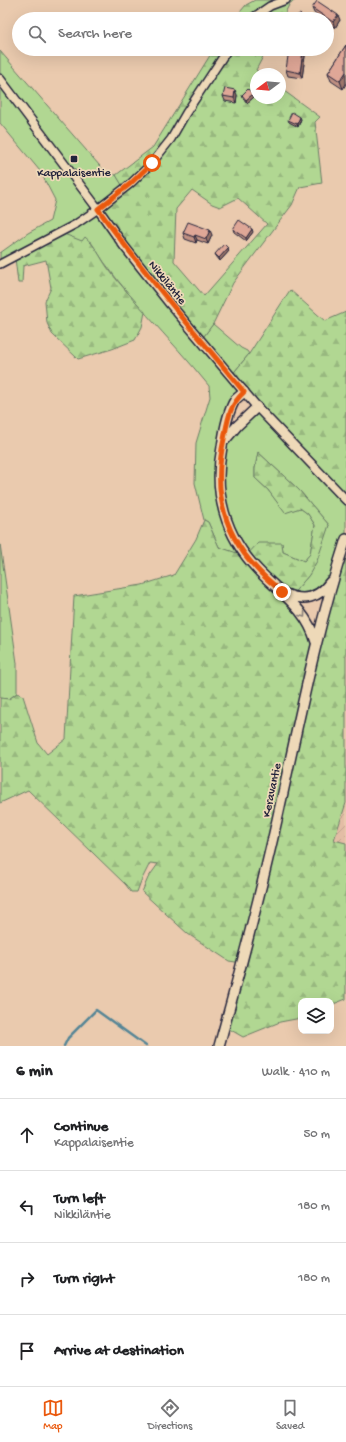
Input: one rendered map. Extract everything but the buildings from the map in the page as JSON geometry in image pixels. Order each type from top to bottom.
[{"type":"main road","points":[[244,392],[232,406],[222,444],[218,476],[219,494],[223,513],[229,529],[246,556],[257,570],[291,600],[310,624],[316,642]]},
{"type":"main road","points":[[222,444],[231,432],[257,407]]},
{"type":"main road","name":"Keravantie","points":[[219,1046],[259,896],[316,642],[332,580],[346,539]]},
{"type":"main road","points":[[282,592],[291,596],[302,598],[312,597],[323,591],[332,580]]},
{"type":"street","points":[[261,12],[270,6],[286,0]]},
{"type":"street","points":[[0,264],[76,224],[98,209],[135,179],[152,163],[172,139],[186,113],[223,56]]},
{"type":"street","name":"Nikkiläntie","points":[[0,79],[124,246],[170,304],[257,407],[346,500]]},
{"type":"shaded area","points":[[346,803],[346,843],[334,840]]},
{"type":"green space","points":[[255,0],[296,0],[290,3],[286,12],[240,12],[246,5]]},
{"type":"green space","points":[[0,51],[106,173],[116,175],[124,187],[201,340],[213,324],[249,354],[231,376],[244,392],[236,400],[222,443],[257,407],[346,500],[346,542],[332,578],[323,591],[291,596],[309,575],[329,525],[299,490],[258,452],[255,478],[268,490],[285,512],[300,508],[308,514],[315,525],[310,554],[304,561],[283,552],[282,543],[246,557],[219,547],[208,522],[204,520],[195,483],[196,443],[210,397],[209,386],[117,280],[91,242],[82,241],[0,264],[0,253],[28,233],[50,221],[55,200],[40,171],[0,123]]},
{"type":"green space","points":[[210,56],[263,56],[257,68],[250,68],[250,104],[286,104],[286,92],[320,117],[315,122],[322,183],[300,187],[292,205],[233,283],[213,324],[201,340],[98,209],[125,190],[116,175],[153,147]],"holes":[[[192,190],[212,204],[220,207],[238,198],[267,224],[204,296],[174,261],[176,209]]]},
{"type":"green space","points":[[64,234],[82,241],[85,237],[89,240],[116,279],[145,312],[142,327],[135,340],[112,349],[78,359],[52,334],[47,323],[45,301],[51,288],[46,260],[23,266],[22,283],[18,283],[15,258]]},
{"type":"green space","points":[[290,290],[325,321],[346,312],[346,500],[231,376],[249,354]]},
{"type":"green space","points":[[258,452],[299,490],[329,525],[317,561],[309,575],[291,596],[316,641],[346,542],[346,803],[334,840],[346,843],[346,999],[334,1004],[334,998],[298,998],[298,1019],[280,1022],[243,1037],[224,1026],[242,963],[229,961],[188,934],[142,892],[148,878],[158,864],[150,863],[137,892],[131,892],[126,885],[28,790],[0,803],[0,698],[9,699],[17,693],[23,696],[38,743],[47,754],[66,739],[74,596],[142,585],[174,575],[196,539],[204,520],[208,522],[219,547],[246,556],[258,543],[282,543],[283,552],[304,561],[310,554],[315,525],[308,514],[300,508],[285,513],[268,490],[255,478]]},
{"type":"green space","points":[[0,544],[17,663],[17,693],[9,699],[0,698]]},
{"type":"waterway","points":[[64,1046],[68,1038],[96,1010],[146,1046]]},
{"type":"place","name":"Kappalaisentie","points":[[74,159]]},
{"type":"route","points":[[152,163],[130,184],[98,209],[124,246],[170,304],[244,392],[232,406],[225,430],[218,476],[219,494],[223,513],[236,542],[257,570],[282,592]]}]
